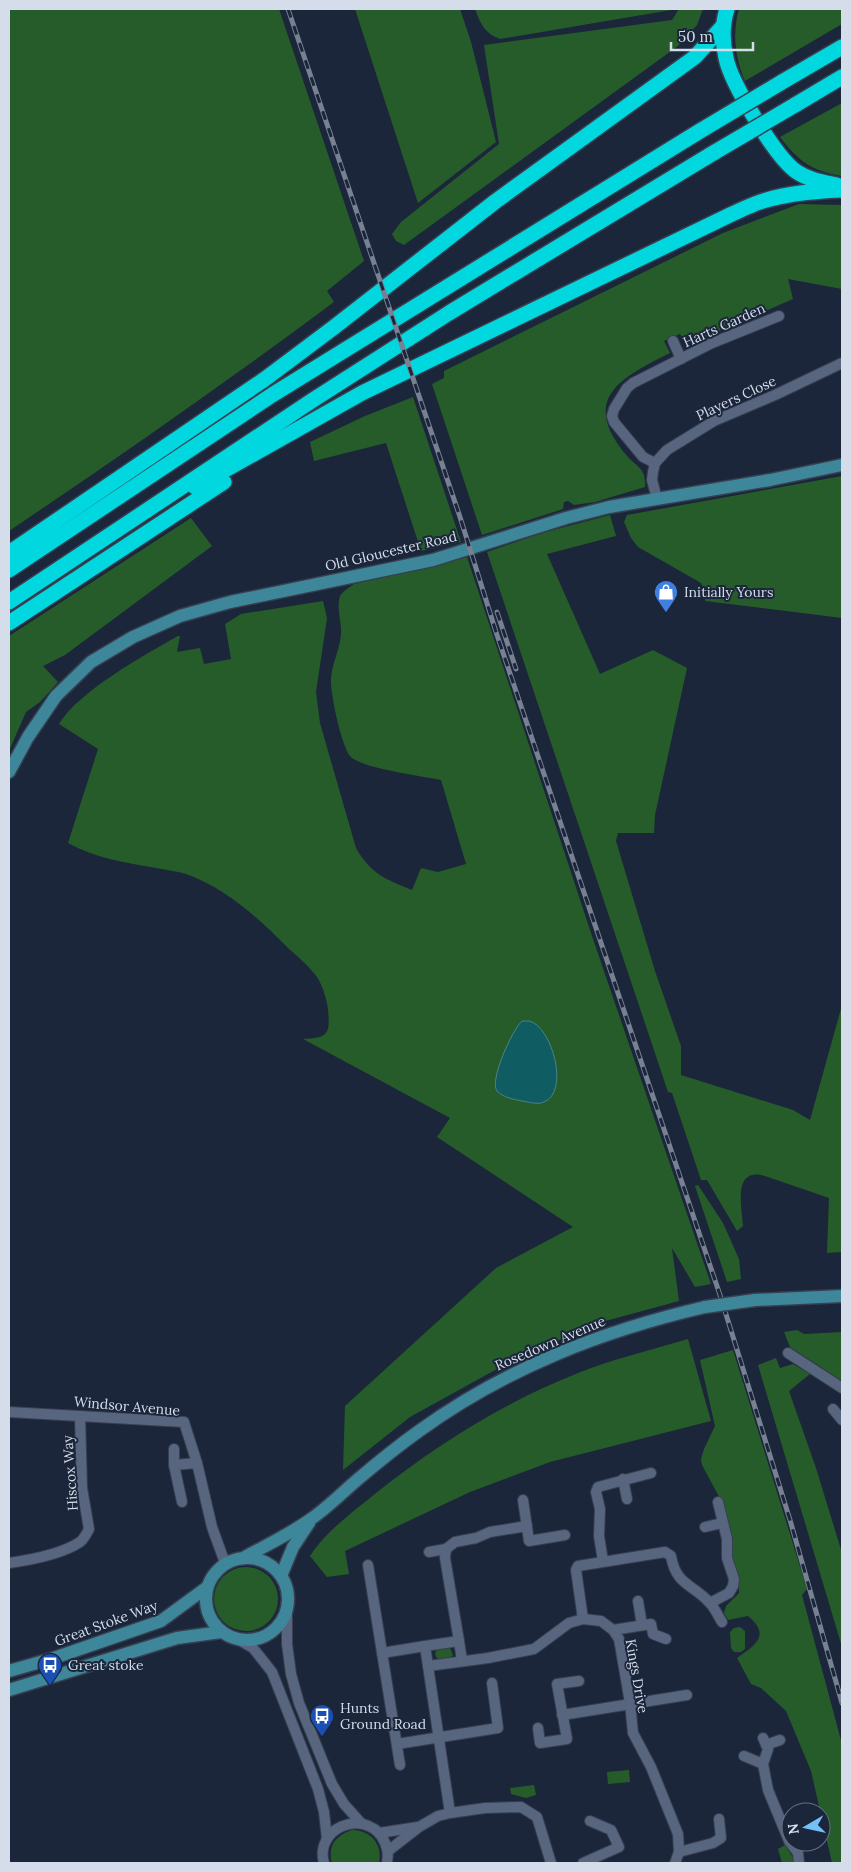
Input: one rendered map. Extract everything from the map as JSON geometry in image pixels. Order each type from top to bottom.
[{"type":"highway","points":[[727,9],[722,41],[728,67],[734,81],[773,147],[801,175],[842,189]]},
{"type":"highway","points":[[9,552],[265,379],[496,201],[695,57],[723,26]]},
{"type":"highway","points":[[9,570],[280,390],[700,131],[842,46]]},
{"type":"highway","points":[[9,602],[313,400],[448,313],[842,77]]},
{"type":"highway","points":[[136,517],[217,476],[362,393],[760,202],[812,191],[842,189]]},
{"type":"highway","points":[[9,623],[295,437],[364,398],[516,320]]},
{"type":"street","name":"Harts Garden","points":[[655,463],[643,457],[618,429],[612,416],[614,409],[627,388],[633,383],[712,343],[779,316]]},
{"type":"street","name":"Harts Garden","points":[[673,341],[681,359]]},
{"type":"street","name":"Players Close","points":[[655,463],[667,450],[714,421],[842,363]]},
{"type":"street","points":[[655,463],[652,480],[657,499]]},
{"type":"street","name":"Old Gloucester Road","points":[[9,772],[28,737],[56,696],[90,662],[133,637],[180,616],[239,600],[433,560],[566,518],[610,507],[770,480],[842,465]]},
{"type":"street","name":"Rosedown Avenue","points":[[245,1557],[312,1519],[381,1460],[457,1405],[495,1382],[541,1360],[584,1342],[662,1317],[705,1307],[755,1300],[842,1296]]},
{"type":"street","points":[[788,1353],[842,1388]]},
{"type":"street","points":[[833,1409],[842,1420]]},
{"type":"street","name":"Windsor Avenue","points":[[9,1412],[184,1422],[197,1462],[212,1527],[225,1563]]},
{"type":"street","name":"Hiscox Way","points":[[9,1563],[32,1559],[64,1549],[82,1541],[89,1529],[82,1488],[80,1416]]},
{"type":"street","points":[[174,1450],[174,1465],[182,1502]]},
{"type":"street","points":[[174,1465],[197,1462]]},
{"type":"street","points":[[603,1561],[599,1536],[600,1509],[596,1492],[598,1487],[650,1473]]},
{"type":"street","points":[[623,1479],[627,1499]]},
{"type":"street","points":[[523,1500],[529,1540],[565,1535]]},
{"type":"street","points":[[710,1603],[729,1593],[734,1579],[727,1558],[727,1539],[718,1502]]},
{"type":"street","name":"Rosedown Avenue","points":[[282,1576],[293,1547],[312,1519]]},
{"type":"street","points":[[705,1527],[722,1523]]},
{"type":"street","points":[[462,1661],[446,1554],[455,1542],[476,1538],[490,1532],[527,1526]]},
{"type":"street","points":[[429,1552],[446,1554]]},
{"type":"street","points":[[428,1666],[534,1649],[569,1623],[583,1619],[576,1570],[578,1566],[657,1552],[668,1553],[673,1570],[710,1603],[722,1622]]},
{"type":"street","points":[[327,1839],[324,1812],[318,1789],[272,1672],[253,1648],[221,1632],[207,1613],[205,1604],[206,1588],[213,1574],[225,1563],[245,1557],[265,1561],[282,1576],[286,1584],[288,1596],[287,1644],[291,1674],[299,1702],[332,1784],[344,1804],[361,1823]]},
{"type":"street","points":[[368,1565],[400,1766]]},
{"type":"street","name":"Great Stoke Way","points":[[9,1671],[51,1659],[161,1621],[206,1588]]},
{"type":"street","points":[[638,1601],[642,1625]]},
{"type":"street","points":[[239,1640],[264,1637],[278,1627],[287,1609]]},
{"type":"street","name":"Kings Drive","points":[[583,1619],[601,1621],[613,1630],[619,1639],[630,1703],[632,1733],[652,1767],[678,1834],[679,1852],[675,1863]]},
{"type":"street","points":[[613,1630],[651,1624],[653,1634],[666,1639]]},
{"type":"street","points":[[9,1690],[177,1638],[221,1632]]},
{"type":"street","points":[[382,1653],[459,1641]]},
{"type":"street","points":[[425,1646],[450,1813]]},
{"type":"street","points":[[538,1728],[540,1743],[566,1739],[557,1684],[579,1681]]},
{"type":"street","points":[[397,1744],[498,1728],[492,1683]]},
{"type":"street","points":[[562,1715],[630,1703],[686,1696]]},
{"type":"street","points":[[780,1740],[765,1741],[768,1749],[763,1764],[768,1790],[789,1841],[798,1854],[799,1863]]},
{"type":"street","points":[[744,1756],[763,1764]]},
{"type":"street","points":[[388,1851],[419,1827],[438,1816],[485,1808],[522,1808],[537,1817],[551,1863]]},
{"type":"street","points":[[679,1852],[713,1843],[721,1838],[719,1819]]},
{"type":"street","points":[[583,1863],[619,1847],[610,1830],[590,1821]]},
{"type":"street","points":[[321,1862],[323,1848],[333,1831],[341,1825],[361,1823],[371,1826],[385,1841],[388,1851],[387,1863]]},
{"type":"street","points":[[379,1833],[419,1827]]},
{"type":"green space","points":[[9,9],[279,9],[364,261],[327,291],[334,302],[254,361],[9,531]]},
{"type":"green space","points":[[355,9],[460,9],[471,42],[496,142],[418,203]]},
{"type":"green space","points":[[475,9],[677,9],[500,39],[490,34],[484,27]]},
{"type":"green space","points":[[679,9],[703,9],[697,25],[678,46],[404,245],[396,241],[392,234],[401,222],[499,144],[484,45],[672,20]]},
{"type":"green space","points":[[739,9],[842,9],[842,24],[745,81],[737,54],[735,36]]},
{"type":"green space","points":[[842,103],[842,176],[822,171],[807,164],[793,153],[780,137]]},
{"type":"green space","points":[[799,204],[842,205],[842,289],[788,279],[793,299],[687,345],[680,334],[664,341],[670,353],[635,372],[622,382],[612,392],[606,405],[606,419],[613,436],[627,456],[643,472],[645,487],[595,502],[574,505],[568,501],[564,502],[563,509],[482,535],[432,384],[444,378],[444,371],[723,233]]},
{"type":"green space","points":[[413,397],[461,542],[421,551],[386,443],[314,461],[310,442],[365,416]]},
{"type":"green space","points":[[842,476],[842,618],[705,601],[705,591],[701,583],[638,547],[631,538],[624,522],[627,515]]},
{"type":"green space","points":[[610,515],[616,536],[547,554],[600,674],[653,650],[687,668],[655,815],[654,833],[618,833],[616,841],[655,971],[681,1046],[681,1075],[793,1110],[810,1120],[842,1005],[842,1252],[827,1253],[829,1198],[765,1176],[755,1175],[748,1177],[743,1183],[741,1190],[743,1226],[737,1231],[707,1180],[701,1180],[672,1093],[668,1092],[487,552],[542,533]]},
{"type":"green space","points":[[191,518],[212,546],[65,655],[43,666],[58,682],[40,702],[26,712],[9,751],[9,636]]},
{"type":"green space","points":[[467,557],[592,936],[711,1284],[695,1287],[672,1248],[679,1301],[598,1323],[506,1364],[410,1417],[343,1470],[345,1406],[496,1268],[573,1227],[437,1137],[450,1118],[303,1039],[323,1036],[328,1029],[329,1017],[321,984],[307,965],[241,905],[215,887],[186,874],[111,859],[89,853],[68,843],[98,749],[59,724],[81,699],[96,687],[130,664],[178,636],[180,636],[177,652],[200,648],[204,664],[231,659],[225,624],[241,614],[323,601],[327,618],[316,692],[320,723],[356,848],[367,864],[379,875],[412,890],[421,868],[438,872],[466,864],[441,780],[369,766],[352,758],[344,745],[337,721],[331,686],[341,634],[339,601],[341,594],[354,584]]},
{"type":"green space","points":[[698,1185],[723,1223],[739,1259],[741,1279],[727,1282],[695,1186]]},
{"type":"green space","points":[[797,1330],[804,1334],[842,1332],[842,1381],[790,1347],[784,1332]]},
{"type":"green space","points":[[688,1339],[711,1421],[550,1462],[470,1492],[345,1551],[349,1574],[327,1577],[310,1556],[340,1522],[376,1493],[447,1441],[473,1425],[524,1397],[591,1368]]},
{"type":"green space","points":[[733,1350],[807,1589],[802,1595],[842,1744],[842,1863],[832,1863],[829,1852],[831,1852],[831,1802],[818,1802],[811,1771],[786,1711],[761,1688],[751,1684],[737,1658],[755,1644],[760,1634],[759,1629],[748,1616],[728,1620],[724,1613],[726,1606],[739,1593],[738,1578],[731,1555],[733,1549],[724,1506],[702,1465],[701,1459],[704,1449],[715,1426],[700,1360]]},
{"type":"green space","points":[[776,1358],[780,1368],[793,1364],[810,1374],[789,1391],[816,1468],[842,1553],[842,1647],[758,1365]]},
{"type":"green space","points":[[246,1567],[258,1569],[269,1576],[276,1587],[278,1599],[276,1611],[269,1622],[258,1629],[246,1631],[234,1629],[223,1622],[216,1611],[214,1599],[216,1587],[223,1576],[234,1569]]},
{"type":"green space","points":[[740,1627],[745,1631],[745,1649],[741,1652],[734,1652],[731,1648],[730,1632],[734,1628]]},
{"type":"green space","points":[[450,1648],[453,1655],[451,1657],[439,1660],[436,1657],[435,1653],[437,1650]]},
{"type":"green space","points":[[629,1770],[630,1782],[608,1784],[607,1772]]},
{"type":"green space","points":[[534,1785],[536,1795],[526,1798],[511,1794],[510,1788]]},
{"type":"green space","points":[[352,1830],[365,1833],[374,1840],[379,1850],[379,1863],[332,1863],[331,1851],[334,1842],[341,1835]]},
{"type":"green space","points":[[781,1847],[781,1852],[790,1852],[794,1859],[794,1863],[782,1863],[778,1849]]},
{"type":"shaded area","points":[[522,1021],[529,1021],[545,1034],[555,1060],[556,1086],[552,1096],[542,1103],[530,1103],[506,1097],[497,1091],[495,1085],[503,1056],[513,1034]]},
{"type":"railway","points":[[288,9],[720,1295],[790,1520],[842,1703]]},
{"type":"railway","points":[[497,612],[516,669]]},
{"type":"place","name":"Initially Yours","points":[[666,613]]},
{"type":"place","name":"Great stoke","points":[[50,1686]]},
{"type":"place","name":"Hunts Ground Road","points":[[322,1737]]}]
